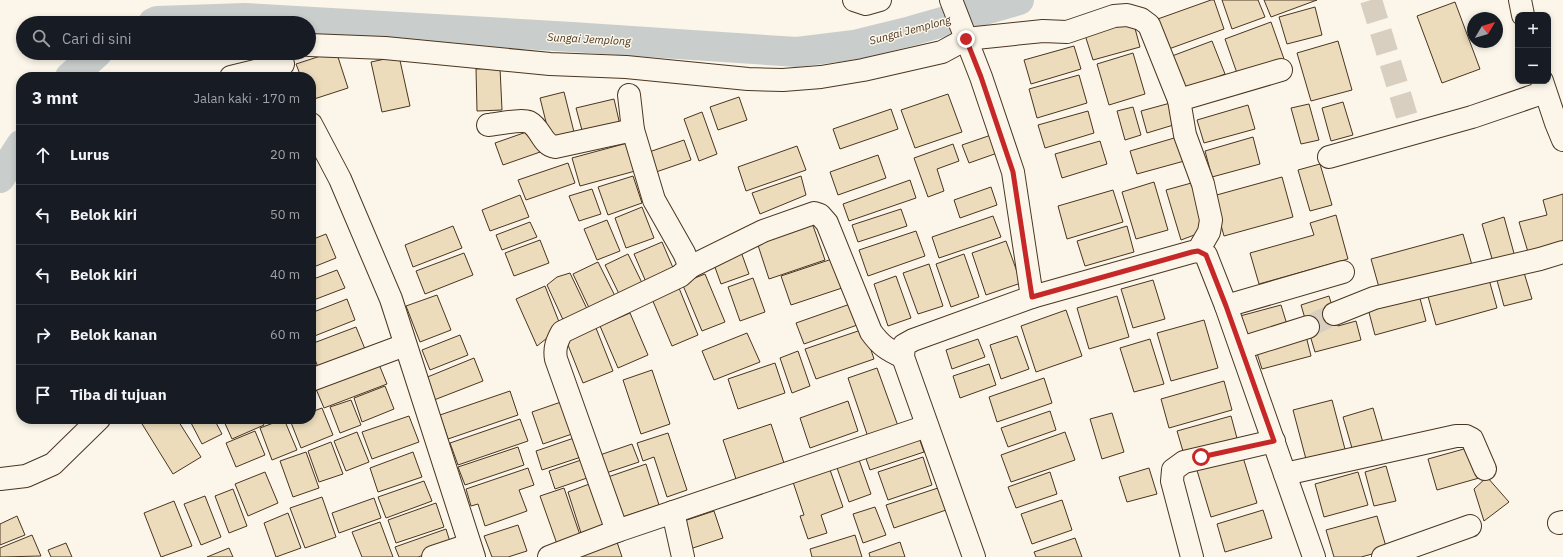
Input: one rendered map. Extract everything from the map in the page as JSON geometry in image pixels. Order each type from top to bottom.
[{"type":"street","points":[[854,0],[866,4],[880,0]]},
{"type":"street","points":[[1520,0],[1522,12]]},
{"type":"street","points":[[951,1],[981,77],[1013,172],[1032,297]]},
{"type":"street","points":[[316,45],[385,48],[550,64],[626,67],[748,79],[783,80],[821,77],[942,52],[964,34],[1043,31],[1066,32],[1114,16],[1127,15],[1141,19],[1149,25],[1179,100],[1186,135],[1203,184],[1211,220],[1209,232],[1198,251]]},
{"type":"street","points":[[254,72],[286,65]]},
{"type":"street","points":[[1179,100],[1281,70]]},
{"type":"street","points":[[1329,157],[1472,117],[1544,86],[1561,128]]},
{"type":"street","points":[[629,95],[633,130],[654,200],[684,253],[690,267]]},
{"type":"street","points":[[488,125],[528,122],[535,126],[547,144],[555,147],[633,130]]},
{"type":"street","points":[[316,134],[343,186],[391,299],[472,551],[433,557]]},
{"type":"street","points":[[616,531],[556,359],[556,345],[562,332],[680,276],[690,267],[763,231],[814,213],[820,215],[827,223],[871,332],[878,343],[887,350],[903,357]]},
{"type":"street","points":[[974,557],[903,357],[904,345],[913,340],[1032,297],[1198,251],[1206,255],[1226,306],[1314,557]]},
{"type":"street","points":[[1334,314],[1374,298],[1540,259],[1563,252]]},
{"type":"street","points":[[1226,306],[1343,272]]},
{"type":"street","points":[[1241,348],[1308,327]]},
{"type":"street","points":[[316,378],[405,345]]},
{"type":"street","points":[[0,479],[26,476],[52,464],[86,424]]},
{"type":"street","points":[[549,557],[616,531],[928,426]]},
{"type":"street","points":[[1285,474],[1456,436],[1466,436],[1472,439],[1486,469]]},
{"type":"street","points":[[1192,557],[1172,481],[1173,470],[1184,462],[1274,441]]},
{"type":"street","points":[[674,512],[684,557]]},
{"type":"street","points":[[1383,557],[1470,526]]},
{"type":"building","points":[[1214,0],[1224,29],[1166,50],[1155,20]]},
{"type":"building","points":[[1222,0],[1258,0],[1265,17],[1232,29]]},
{"type":"building","points":[[1264,0],[1317,0],[1271,17]]},
{"type":"building","points":[[1455,2],[1467,34],[1467,48],[1472,48],[1480,69],[1442,83],[1417,16]]},
{"type":"building","points":[[1315,7],[1322,35],[1287,44],[1279,17]]},
{"type":"building","points":[[1133,21],[1140,47],[1093,60],[1085,35]]},
{"type":"building","points":[[1271,22],[1284,59],[1238,76],[1225,39]]},
{"type":"building","points":[[1212,41],[1225,74],[1185,90],[1172,56]]},
{"type":"building","points":[[1338,41],[1352,90],[1311,101],[1297,53]]},
{"type":"building","points":[[1074,46],[1081,69],[1031,84],[1024,60]]},
{"type":"building","points":[[336,51],[348,88],[316,98],[316,72],[299,72],[296,64],[308,60],[316,60],[316,58]]},
{"type":"building","points":[[1133,53],[1145,94],[1109,105],[1097,64]]},
{"type":"building","points":[[399,56],[410,106],[382,112],[371,62]]},
{"type":"building","points":[[500,68],[502,110],[477,111],[476,69]]},
{"type":"building","points":[[1079,75],[1087,103],[1037,118],[1029,89]]},
{"type":"building","points":[[564,92],[574,132],[550,138],[540,98]]},
{"type":"building","points":[[948,94],[962,132],[915,148],[901,110]]},
{"type":"building","points":[[739,97],[747,120],[718,130],[710,107]]},
{"type":"building","points":[[614,99],[620,125],[583,134],[576,108]]},
{"type":"building","points":[[1174,102],[1180,123],[1147,133],[1141,111]]},
{"type":"building","points":[[1343,102],[1353,135],[1331,141],[1322,108]]},
{"type":"building","points":[[1309,104],[1319,140],[1301,144],[1291,108]]},
{"type":"building","points":[[1248,105],[1255,129],[1204,143],[1197,120]]},
{"type":"building","points":[[1133,107],[1141,135],[1125,140],[1117,111]]},
{"type":"building","points":[[891,109],[898,129],[840,149],[833,129]]},
{"type":"building","points":[[1088,111],[1094,133],[1045,148],[1038,125]]},
{"type":"building","points":[[702,112],[717,154],[699,161],[684,119]]},
{"type":"building","points":[[535,129],[543,151],[503,165],[495,143]]},
{"type":"building","points":[[997,133],[1003,151],[969,163],[962,145]]},
{"type":"building","points":[[1181,136],[1188,160],[1137,174],[1130,151]]},
{"type":"building","points":[[1253,137],[1260,164],[1212,177],[1205,151]]},
{"type":"building","points":[[684,140],[691,160],[656,172],[649,152]]},
{"type":"building","points":[[1100,141],[1107,164],[1062,178],[1055,154]]},
{"type":"building","points":[[631,142],[639,170],[580,186],[572,158]]},
{"type":"building","points":[[953,144],[959,161],[937,169],[944,191],[928,197],[914,158]]},
{"type":"building","points":[[797,146],[806,170],[746,191],[738,167]]},
{"type":"building","points":[[878,155],[886,178],[838,195],[830,172]]},
{"type":"building","points":[[568,163],[575,183],[526,200],[518,180]]},
{"type":"building","points":[[1320,164],[1332,205],[1310,211],[1298,170]]},
{"type":"building","points":[[633,176],[642,203],[608,215],[598,187]]},
{"type":"building","points":[[801,176],[806,195],[760,214],[752,193]]},
{"type":"building","points":[[1282,177],[1293,217],[1224,236],[1213,196]]},
{"type":"building","points":[[910,180],[916,198],[849,221],[843,204]]},
{"type":"building","points":[[1154,182],[1168,230],[1136,239],[1122,192]]},
{"type":"building","points":[[1195,182],[1205,231],[1181,240],[1166,190]]},
{"type":"building","points":[[991,187],[997,205],[960,218],[954,200]]},
{"type":"building","points":[[592,189],[601,214],[579,221],[569,196]]},
{"type":"building","points":[[1113,190],[1123,222],[1067,239],[1058,206]]},
{"type":"building","points":[[1563,194],[1563,243],[1528,252],[1519,222],[1547,215],[1543,200]]},
{"type":"building","points":[[520,195],[529,217],[490,231],[482,210]]},
{"type":"building","points":[[642,207],[654,238],[626,248],[615,218]]},
{"type":"building","points":[[901,209],[907,226],[858,242],[852,225]]},
{"type":"building","points":[[1336,215],[1348,259],[1259,284],[1250,253],[1314,235],[1310,223]]},
{"type":"building","points":[[993,216],[1001,237],[939,258],[932,237]]},
{"type":"building","points":[[810,217],[825,260],[769,279],[755,236]]},
{"type":"building","points":[[1504,217],[1515,257],[1493,262],[1482,224]]},
{"type":"building","points":[[607,220],[620,251],[597,260],[584,229]]},
{"type":"building","points":[[530,222],[537,237],[502,250],[496,235]]},
{"type":"building","points":[[453,226],[462,248],[413,267],[405,245]]},
{"type":"building","points":[[1127,226],[1134,252],[1085,266],[1077,241]]},
{"type":"building","points":[[916,231],[925,256],[868,276],[859,250]]},
{"type":"building","points":[[326,234],[336,258],[316,266],[316,238]]},
{"type":"building","points":[[1463,234],[1472,265],[1380,291],[1371,259]]},
{"type":"building","points":[[540,240],[549,263],[514,276],[505,253]]},
{"type":"building","points":[[1006,241],[1021,283],[986,295],[972,253]]},
{"type":"building","points":[[662,242],[674,270],[646,282],[634,254]]},
{"type":"building","points":[[740,249],[749,274],[721,284],[712,259]]},
{"type":"building","points":[[464,253],[473,275],[425,294],[416,271]]},
{"type":"building","points":[[628,254],[644,287],[621,298],[605,265]]},
{"type":"building","points":[[964,254],[979,297],[951,307],[936,264]]},
{"type":"building","points":[[838,257],[848,286],[791,305],[781,276]]},
{"type":"building","points":[[598,262],[618,302],[592,314],[573,274]]},
{"type":"building","points":[[929,264],[943,306],[918,314],[903,273]]},
{"type":"building","points":[[1522,266],[1532,299],[1504,306],[1495,273]]},
{"type":"building","points":[[337,270],[345,288],[316,299],[316,278]]},
{"type":"building","points":[[570,273],[589,313],[565,324],[547,285],[557,277]]},
{"type":"building","points":[[705,274],[725,322],[702,331],[682,283]]},
{"type":"building","points":[[896,276],[911,318],[888,326],[874,284]]},
{"type":"building","points":[[1488,276],[1497,308],[1436,325],[1427,293]]},
{"type":"building","points":[[753,278],[765,312],[740,321],[728,287]]},
{"type":"building","points":[[1153,280],[1165,319],[1133,328],[1121,289]]},
{"type":"building","points":[[545,286],[561,327],[537,346],[516,299]]},
{"type":"building","points":[[679,288],[698,335],[672,346],[652,299]]},
{"type":"building","points":[[1418,291],[1426,321],[1375,335],[1367,305]]},
{"type":"building","points":[[437,295],[451,330],[420,342],[406,306]]},
{"type":"building","points":[[1117,296],[1129,337],[1089,349],[1077,308]]},
{"type":"building","points":[[1329,296],[1338,326],[1356,321],[1361,340],[1315,352],[1301,305]]},
{"type":"building","points":[[347,299],[355,320],[316,335],[316,311]]},
{"type":"building","points":[[853,303],[860,324],[804,344],[796,323]]},
{"type":"building","points":[[1281,305],[1288,328],[1247,340],[1240,316]]},
{"type":"building","points":[[1066,310],[1082,356],[1036,372],[1021,326]]},
{"type":"building","points":[[630,313],[648,355],[618,368],[600,326]]},
{"type":"building","points":[[1204,320],[1218,368],[1171,381],[1157,333]]},
{"type":"building","points":[[594,323],[613,371],[583,383],[564,335]]},
{"type":"building","points":[[356,327],[365,349],[318,367],[316,362],[316,342]]},
{"type":"building","points":[[864,329],[874,359],[816,379],[805,349]]},
{"type":"building","points":[[747,333],[760,362],[714,380],[702,351]]},
{"type":"building","points":[[460,335],[468,355],[430,370],[422,350]]},
{"type":"building","points":[[1017,336],[1029,369],[1001,379],[990,345]]},
{"type":"building","points":[[1306,336],[1311,356],[1262,369],[1256,350]]},
{"type":"building","points":[[978,339],[985,357],[952,369],[946,350]]},
{"type":"building","points":[[1150,339],[1164,384],[1134,392],[1120,348]]},
{"type":"building","points":[[798,351],[810,386],[792,393],[780,358]]},
{"type":"building","points":[[376,357],[387,384],[324,408],[316,389],[316,381]]},
{"type":"building","points":[[474,358],[483,381],[434,400],[425,378]]},
{"type":"building","points":[[775,363],[785,393],[738,409],[728,379]]},
{"type":"building","points":[[989,364],[996,385],[960,398],[953,376]]},
{"type":"building","points":[[877,368],[898,426],[868,437],[848,378]]},
{"type":"building","points":[[652,370],[670,424],[641,434],[623,380]]},
{"type":"building","points":[[1044,378],[1052,403],[997,422],[989,397]]},
{"type":"building","points":[[1224,381],[1232,410],[1169,428],[1161,399]]},
{"type":"building","points":[[385,386],[394,409],[362,422],[354,398]]},
{"type":"building","points":[[510,391],[518,415],[448,439],[440,415]]},
{"type":"building","points":[[351,400],[361,425],[340,433],[330,407]]},
{"type":"building","points":[[1332,400],[1346,453],[1307,463],[1293,410]]},
{"type":"building","points":[[848,401],[858,431],[810,448],[800,418]]},
{"type":"building","points":[[561,402],[572,434],[543,444],[532,412]]},
{"type":"building","points":[[322,408],[333,435],[301,448],[292,424],[316,424],[316,410]]},
{"type":"building","points":[[1373,408],[1384,446],[1354,455],[1343,417]]},
{"type":"building","points":[[1050,411],[1056,430],[1008,447],[1001,428]]},
{"type":"building","points":[[1112,413],[1124,452],[1102,459],[1090,419]]},
{"type":"building","points":[[409,416],[419,442],[372,459],[362,432]]},
{"type":"building","points":[[1231,416],[1238,442],[1185,458],[1177,431]]},
{"type":"building","points":[[520,419],[528,441],[458,465],[450,443]]},
{"type":"building","points":[[142,424],[180,424],[201,457],[173,474]]},
{"type":"building","points":[[192,424],[217,424],[222,434],[202,444]]},
{"type":"building","points":[[225,424],[264,425],[232,439]]},
{"type":"building","points":[[271,424],[286,424],[297,450],[272,460],[260,428]]},
{"type":"building","points":[[771,424],[784,463],[736,479],[723,440]]},
{"type":"building","points":[[255,431],[265,455],[236,467],[226,443]]},
{"type":"building","points":[[357,432],[369,462],[346,471],[334,441]]},
{"type":"building","points":[[1065,432],[1075,460],[1011,482],[1001,455]]},
{"type":"building","points":[[668,433],[687,490],[667,497],[654,457],[643,461],[637,443]]},
{"type":"building","points":[[918,435],[924,452],[870,470],[864,453]]},
{"type":"building","points":[[574,438],[581,457],[542,470],[536,451]]},
{"type":"building","points":[[331,442],[343,474],[319,482],[308,451]]},
{"type":"building","points":[[632,444],[639,462],[600,475],[594,457]]},
{"type":"building","points":[[518,447],[524,465],[465,485],[458,467]]},
{"type":"building","points":[[1471,447],[1479,478],[1437,490],[1428,459]]},
{"type":"building","points":[[306,452],[319,488],[293,497],[280,461]]},
{"type":"building","points":[[413,452],[422,477],[378,492],[370,468]]},
{"type":"building","points":[[1242,454],[1257,503],[1211,517],[1196,467]]},
{"type":"building","points":[[858,457],[871,494],[849,502],[836,465]]},
{"type":"building","points":[[923,457],[932,485],[888,500],[878,472]]},
{"type":"building","points":[[584,459],[590,477],[555,489],[549,471]]},
{"type":"building","points":[[646,464],[659,505],[616,519],[602,479]]},
{"type":"building","points":[[1386,466],[1396,501],[1374,506],[1365,472]]},
{"type":"building","points":[[829,467],[843,507],[821,515],[827,533],[808,539],[800,516],[804,515],[792,479]]},
{"type":"building","points":[[528,468],[534,485],[519,490],[527,511],[485,526],[478,504],[471,506],[466,489]]},
{"type":"building","points":[[1149,468],[1157,494],[1127,502],[1119,477]]},
{"type":"building","points":[[265,472],[278,503],[248,516],[235,484]]},
{"type":"building","points":[[1050,472],[1057,494],[1016,508],[1008,487]]},
{"type":"building","points":[[1358,472],[1368,505],[1324,517],[1315,484]]},
{"type":"building","points":[[1487,477],[1509,502],[1484,521],[1474,489]]},
{"type":"building","points":[[424,481],[432,501],[386,518],[378,497]]},
{"type":"building","points":[[592,483],[606,524],[581,533],[568,492]]},
{"type":"building","points":[[941,487],[949,509],[894,528],[886,505]]},
{"type":"building","points":[[564,488],[580,535],[557,544],[540,496]]},
{"type":"building","points":[[233,489],[247,526],[229,533],[215,496]]},
{"type":"building","points":[[205,496],[221,537],[201,545],[184,504]]},
{"type":"building","points":[[322,497],[336,537],[305,548],[290,508]]},
{"type":"building","points":[[374,498],[381,518],[339,533],[332,513]]},
{"type":"building","points":[[1062,500],[1072,530],[1032,544],[1021,514]]},
{"type":"building","points":[[174,501],[192,546],[161,557],[144,513]]},
{"type":"building","points":[[436,503],[444,527],[396,543],[388,520]]},
{"type":"building","points":[[875,507],[886,535],[863,543],[853,514]]},
{"type":"building","points":[[1263,510],[1272,538],[1225,552],[1217,524]]},
{"type":"building","points":[[714,511],[723,538],[687,550],[678,523]]},
{"type":"building","points":[[288,513],[301,548],[276,557],[264,523]]},
{"type":"building","points":[[17,516],[25,535],[0,545],[0,524]]},
{"type":"building","points":[[1377,516],[1387,550],[1361,557],[1334,557],[1326,530]]},
{"type":"building","points":[[380,522],[393,557],[362,557],[352,532]]},
{"type":"building","points":[[518,525],[527,551],[508,557],[492,557],[484,536]]},
{"type":"building","points":[[446,529],[451,545],[418,557],[399,557],[395,547]]},
{"type":"building","points":[[32,535],[41,556],[0,557],[0,548]]},
{"type":"building","points":[[855,535],[862,557],[812,557],[810,549]]},
{"type":"building","points":[[1075,538],[1082,557],[1036,557],[1034,552]]},
{"type":"building","points":[[617,542],[622,557],[573,557]]},
{"type":"building","points":[[900,542],[905,557],[870,557],[869,553]]},
{"type":"building","points":[[66,543],[72,557],[51,557],[48,550]]},
{"type":"building","points":[[229,548],[233,557],[207,557]]},
{"type":"waterway","name":"Sungai Jemplong","points":[[316,22],[797,52],[854,45],[911,31],[1019,0]]},
{"type":"waterway","name":"Sungai Jemplong","points":[[76,72],[89,60]]},
{"type":"waterway","name":"Sungai Jemplong","points":[[0,178],[16,153]]},
{"type":"tunnel","points":[[1371,0],[1412,133]]},
{"type":"tunnel","points":[[1308,327],[1334,314]]},
{"type":"route","points":[[966,39],[981,77],[1013,172],[1032,297],[1192,252],[1198,251],[1206,255],[1226,306],[1274,441],[1201,457]]}]
